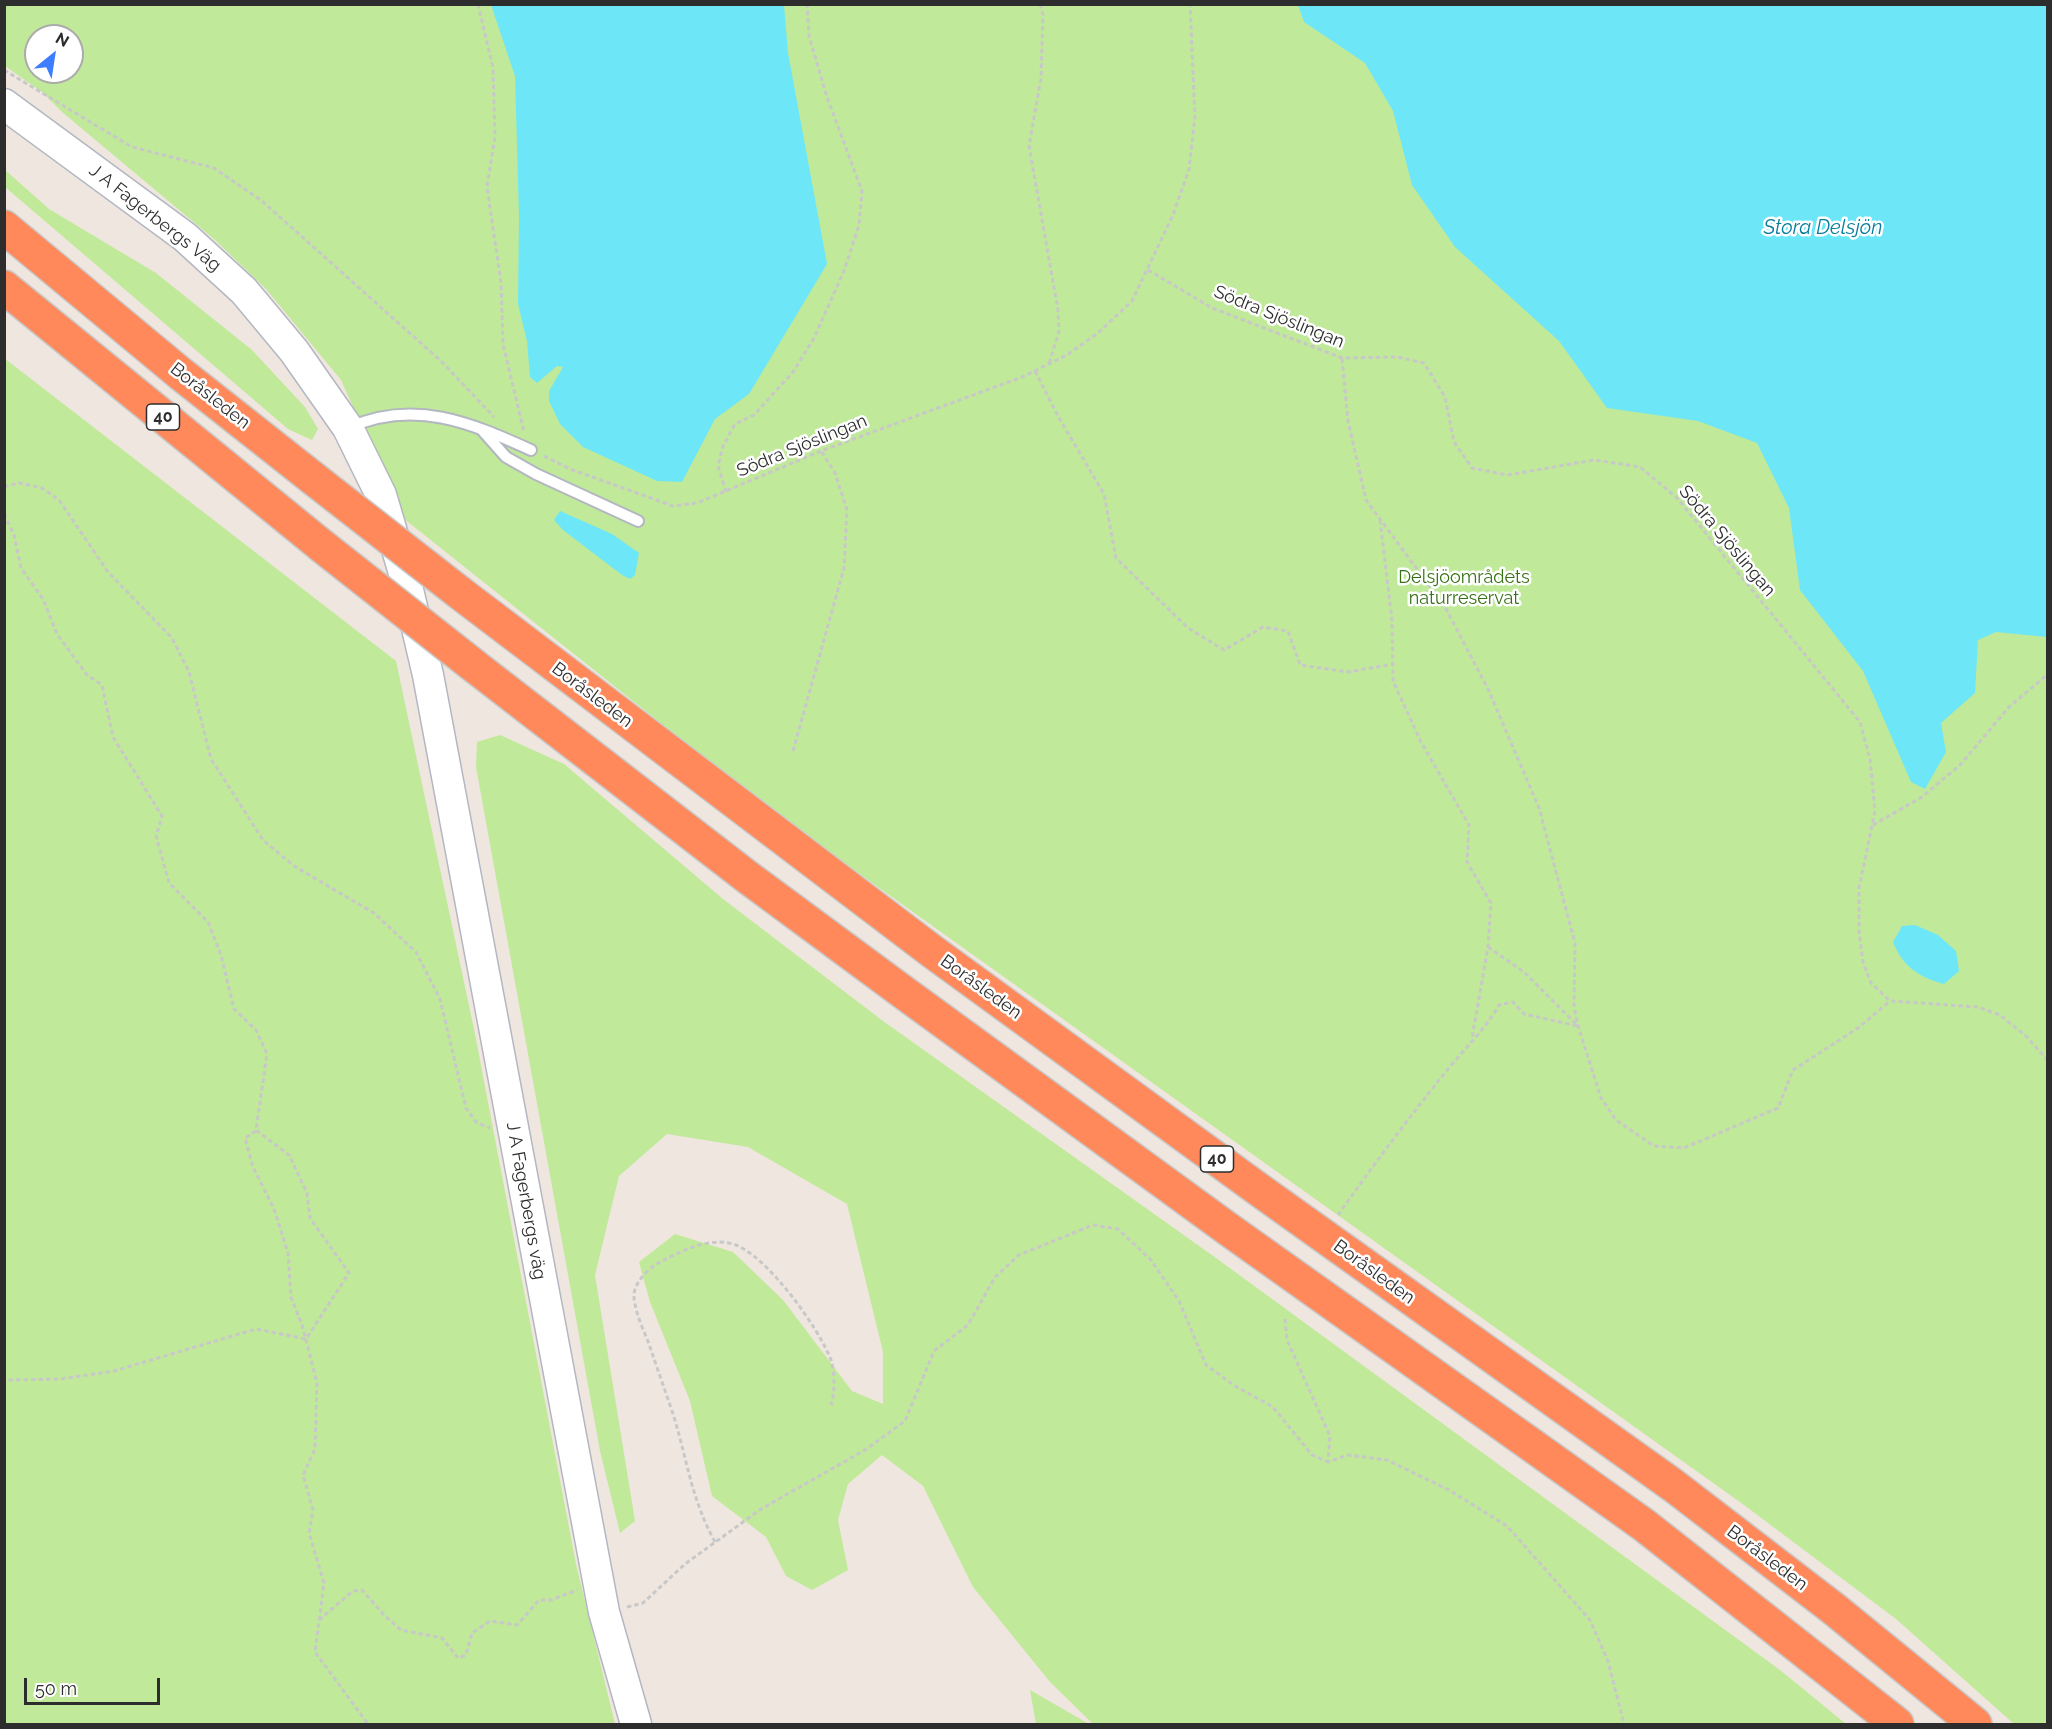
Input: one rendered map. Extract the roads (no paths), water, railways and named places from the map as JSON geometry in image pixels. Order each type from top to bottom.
[{"type":"highway","name":"Boråsleden","points":[[4,227],[182,374],[460,594],[933,951],[1258,1189],[1674,1486],[1834,1609],[1974,1725]]},
{"type":"highway","name":"40","points":[[4,287],[322,546],[746,876],[1228,1228],[1644,1525],[1898,1725]]},
{"type":"street","name":"J A Fagerbergs Väg","points":[[4,104],[185,237],[244,291],[294,351],[348,428],[381,495],[404,573],[428,675]]},
{"type":"street","name":"J A Fagerbergs väg","points":[[428,675],[602,1598],[636,1725]]},
{"type":"lane","points":[[348,428],[364,421],[412,413],[479,427],[531,450]]},
{"type":"lane","points":[[479,427],[506,457],[536,474],[638,521]]},
{"type":"water","points":[[491,5],[784,5],[788,53],[827,264],[749,394],[715,419],[682,482],[657,481],[583,447],[560,424],[549,401],[549,391],[563,367],[557,366],[537,383],[530,377],[527,341],[518,304],[519,216],[515,76]]},
{"type":"water","name":"Stora Delsjön","points":[[1298,5],[2047,5],[2047,637],[1996,632],[1978,640],[1975,693],[1941,723],[1946,752],[1925,789],[1911,782],[1863,671],[1800,590],[1789,508],[1757,443],[1698,421],[1607,408],[1559,341],[1455,247],[1412,185],[1393,111],[1365,63],[1304,22]]},
{"type":"water","points":[[560,511],[612,534],[639,553],[635,575],[630,579],[622,575],[563,530],[554,520]]},
{"type":"water","points":[[1915,925],[1938,935],[1956,951],[1959,971],[1944,984],[1913,970],[1897,951],[1893,942],[1902,926]]},
{"type":"park label","name":"Delsjöområdets naturreservat","points":[[1464,588]]}]
